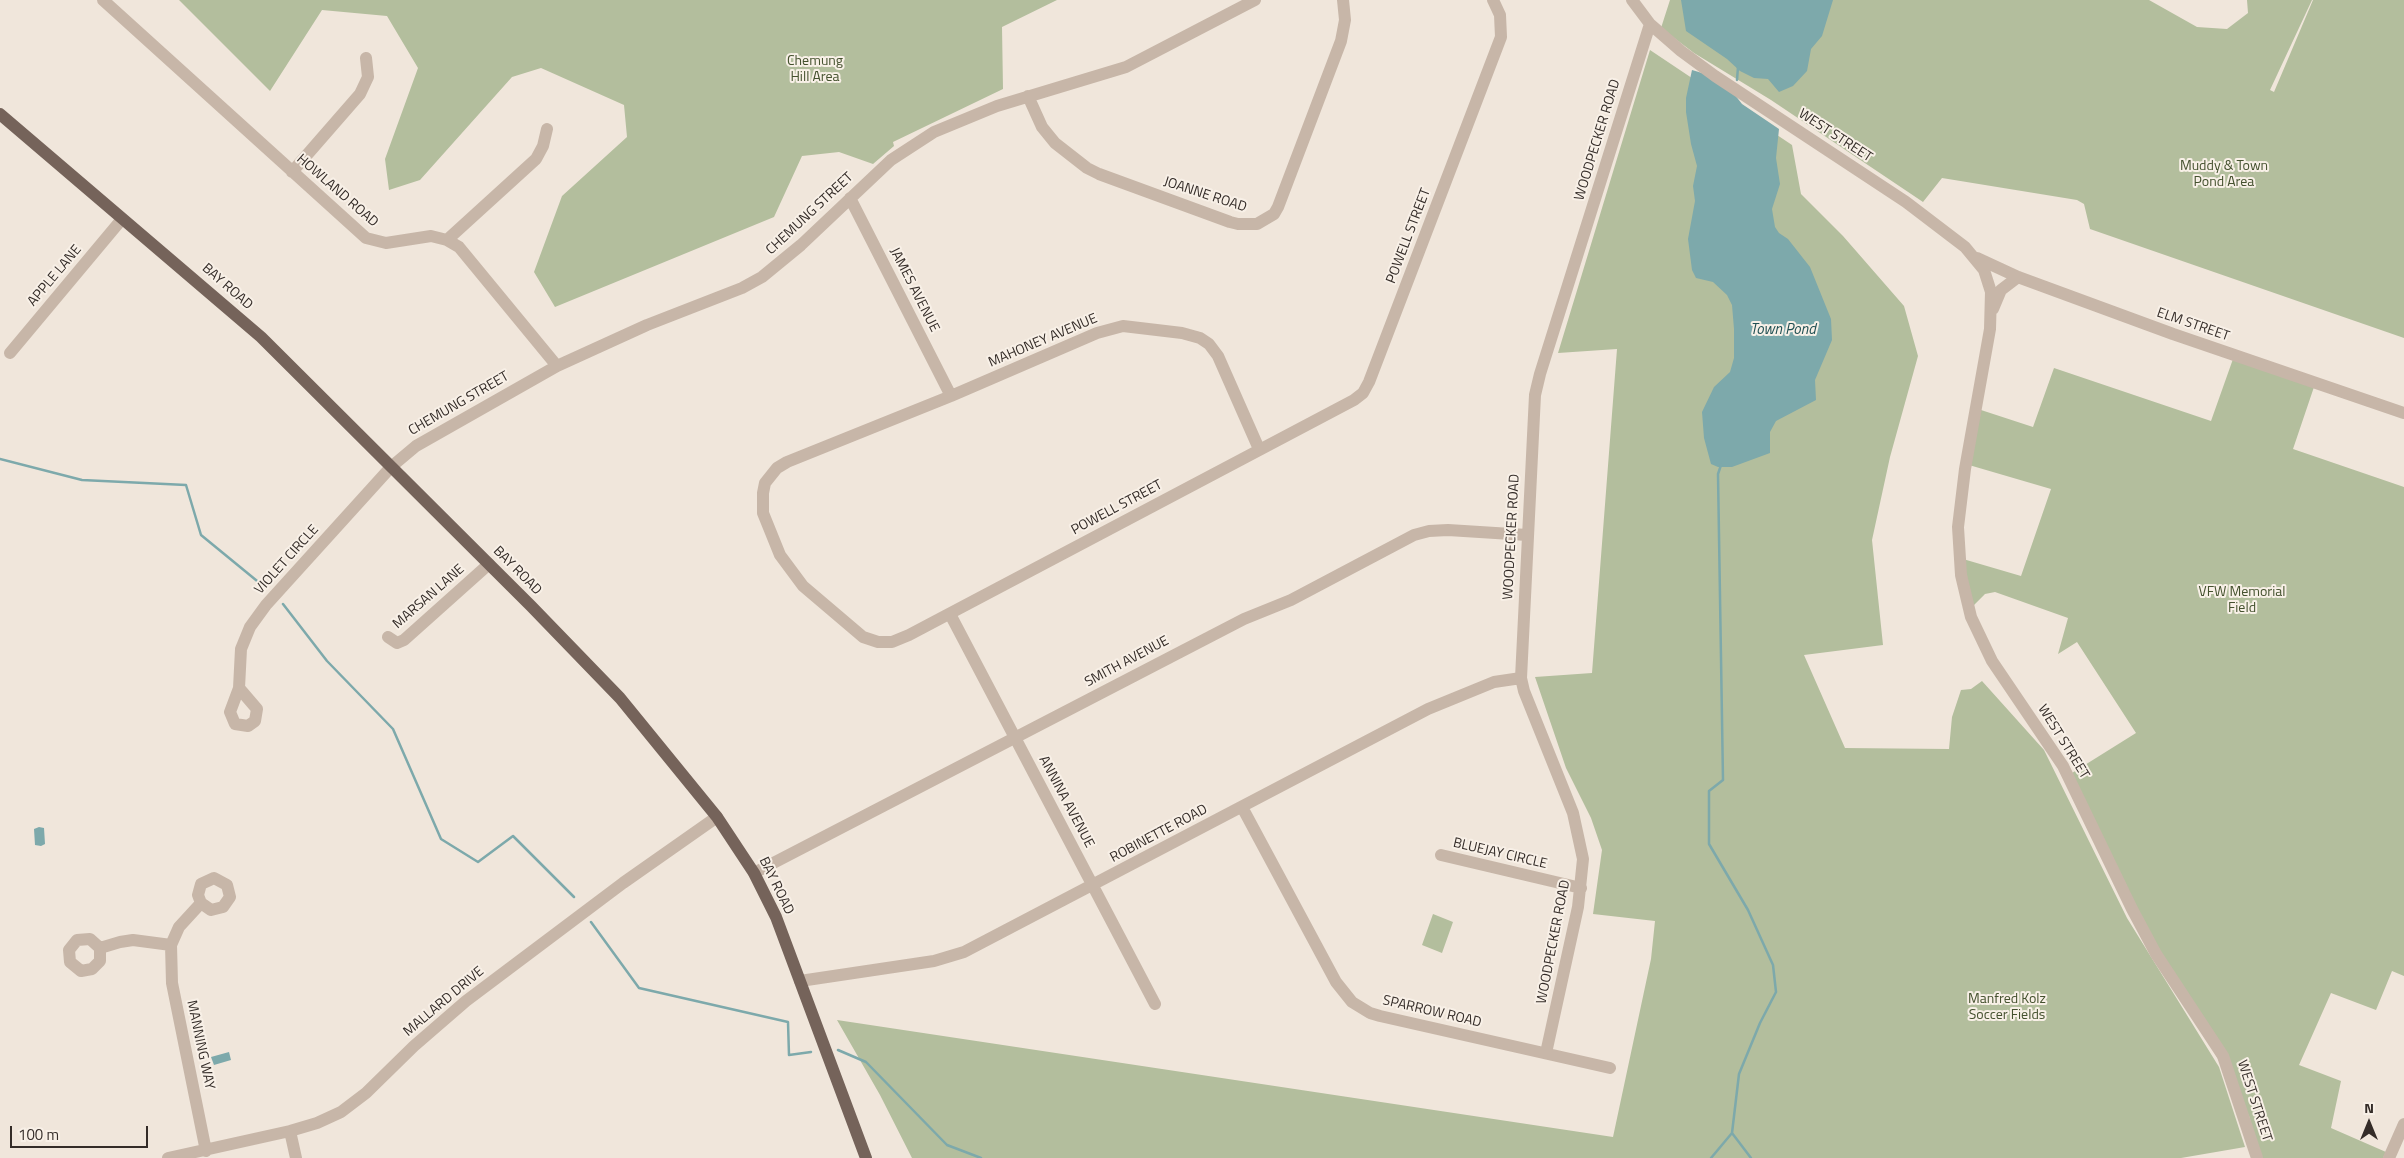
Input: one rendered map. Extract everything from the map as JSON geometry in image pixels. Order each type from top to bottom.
[{"type":"main road","name":"BAY ROAD","points":[[0,114],[261,337],[489,564],[620,698],[718,817],[754,873],[776,917],[866,1158]]},
{"type":"street","name":"HOWLAND ROAD","points":[[102,0],[360,234],[372,241],[386,243],[422,236],[447,240]]},
{"type":"street","name":"CHEMUNG STREET","points":[[392,467],[422,442],[556,366],[629,333],[723,297],[752,283],[787,257],[891,160],[921,139],[960,120],[1028,96],[1132,64],[1255,0]]},
{"type":"street","name":"JOANNE ROAD","points":[[1028,96],[1042,127],[1055,143],[1087,168],[1230,222],[1257,224],[1274,214],[1278,207],[1341,41],[1345,20],[1343,0]]},
{"type":"street","name":"POWELL STREET","points":[[951,396],[777,468],[765,483],[762,504],[765,520],[776,548],[792,574],[814,597],[863,638],[878,642],[892,642],[950,614],[1354,400],[1366,388],[1501,37],[1500,16],[1493,0]]},
{"type":"street","name":"WEST STREET","points":[[1632,0],[1650,24],[1715,76],[1891,192],[1965,247],[1975,256],[1984,270],[1989,285],[1991,316],[1988,350],[1965,469],[1958,527],[1960,575],[1971,617],[1992,661],[2063,766],[2132,909],[2156,954],[2219,1050],[2228,1069],[2256,1158]]},
{"type":"street","name":"WOODPECKER ROAD","points":[[1546,1053],[1581,888],[1582,859],[1577,828],[1521,678],[1527,535],[1537,384],[1650,24]]},
{"type":"street","points":[[292,172],[360,94],[368,77],[366,58]]},
{"type":"street","points":[[546,128],[543,146],[536,159],[447,240],[464,253],[556,366]]},
{"type":"street","name":"JAMES AVENUE","points":[[850,198],[951,396]]},
{"type":"street","name":"APPLE LANE","points":[[10,353],[122,219]]},
{"type":"street","name":"ELM STREET","points":[[1975,256],[2018,277],[2172,334],[2404,412]]},
{"type":"street","name":"WEST STREET","points":[[1991,316],[2001,290],[2018,277]]},
{"type":"street","name":"MAHONEY AVENUE","points":[[951,396],[1111,328],[1129,326],[1182,333],[1205,341],[1215,351],[1259,449]]},
{"type":"street","name":"VIOLET CIRCLE","points":[[239,688],[241,649],[257,615],[392,467]]},
{"type":"street","name":"SMITH AVENUE","points":[[754,873],[1244,618],[1291,600],[1414,535],[1429,531],[1448,530],[1527,535]]},
{"type":"street","name":"MARSAN LANE","points":[[388,637],[397,643],[404,640],[489,564]]},
{"type":"street","name":"ANNINA AVENUE","points":[[950,614],[1155,1004]]},
{"type":"street","name":"ROBINETTE ROAD","points":[[800,982],[949,958],[980,945],[1428,708],[1494,682],[1521,678]]},
{"type":"street","name":"SPARROW ROAD","points":[[1242,807],[1336,982],[1352,1002],[1370,1013],[1610,1068]]},
{"type":"street","name":"MALLARD DRIVE","points":[[168,1158],[290,1131],[317,1123],[340,1112],[366,1092],[414,1046],[466,1001],[607,894],[718,817]]},
{"type":"street","name":"BLUEJAY CIRCLE","points":[[1442,855],[1581,888]]},
{"type":"street","name":"MANNING WAY","points":[[201,903],[180,926],[171,945],[172,984],[206,1151]]},
{"type":"street","points":[[100,948],[133,940],[171,945]]},
{"type":"street","points":[[2389,1158],[2404,1124]]},
{"type":"street","points":[[290,1131],[296,1158]]},
{"type":"green space","name":"Chemung Hill Area","points":[[179,0],[1057,0],[1002,27],[1003,89],[893,142],[894,146],[873,164],[839,152],[802,156],[774,217],[555,307],[534,272],[562,196],[627,137],[624,105],[541,68],[512,77],[420,180],[389,190],[385,159],[418,68],[387,16],[322,10],[270,91]]},
{"type":"green space","name":"Muddy & Town Pond Area","points":[[1670,0],[2149,0],[2197,27],[2227,29],[2248,13],[2247,0],[2312,0],[2270,90],[2274,92],[2313,0],[2404,0],[2404,338],[2090,229],[2084,204],[2077,200],[1942,178],[1923,202],[1771,100],[1694,53],[1661,28]]},
{"type":"green space","name":"Manfred Kolz Soccer Fields","points":[[1650,50],[1792,145],[1801,194],[1843,236],[1904,306],[1918,356],[1890,457],[1872,540],[1883,645],[1804,655],[1845,748],[1949,749],[1952,717],[1961,690],[1971,689],[1982,681],[2044,750],[2127,918],[2219,1067],[2245,1147],[2181,1158],[912,1158],[880,1095],[837,1020],[1613,1137],[1651,959],[1655,921],[1593,914],[1602,850],[1591,818],[1566,768],[1535,677],[1592,673],[1617,349],[1558,353]]},
{"type":"green space","name":"VFW Memorial Field","points":[[2233,359],[2314,387],[2293,449],[2404,487],[2404,976],[2392,971],[2376,1010],[2331,993],[2299,1065],[2341,1081],[2331,1128],[2386,1152],[2383,1158],[2261,1158],[2249,1116],[2148,930],[2072,773],[2136,733],[2077,642],[2058,654],[2068,618],[1995,592],[1985,594],[1973,606],[1963,559],[2021,576],[2051,489],[1969,465],[1981,410],[2033,427],[2054,368],[2211,421]]},
{"type":"green space","points":[[1433,914],[1453,922],[1442,953],[1422,945]]},
{"type":"water","points":[[1681,0],[1833,0],[1822,36],[1811,49],[1807,71],[1793,86],[1779,92],[1768,79],[1754,78],[1740,71],[1727,59],[1686,31]]},
{"type":"water","name":"Town Pond","points":[[1692,70],[1702,73],[1731,90],[1742,104],[1779,129],[1776,158],[1780,184],[1772,209],[1775,227],[1779,233],[1788,239],[1810,267],[1831,319],[1832,340],[1815,380],[1816,400],[1776,421],[1770,432],[1770,453],[1732,467],[1718,467],[1711,464],[1704,438],[1702,412],[1714,387],[1730,372],[1734,358],[1734,329],[1732,305],[1727,295],[1713,282],[1696,278],[1692,270],[1688,239],[1695,201],[1693,186],[1697,166],[1691,144],[1686,112],[1686,98]]},
{"type":"water","points":[[44,828],[45,844],[41,846],[35,845],[34,829]]},
{"type":"water","points":[[229,1052],[231,1060],[214,1065],[211,1057]]},
{"type":"waterway","points":[[1737,80],[1738,67]]},
{"type":"waterway","points":[[0,459],[82,480],[186,485],[201,535],[262,585]]},
{"type":"waterway","points":[[1711,1158],[1732,1133],[1739,1074],[1760,1023],[1776,992],[1773,965],[1748,910],[1709,844],[1709,791],[1723,780],[1718,474],[1721,465]]},
{"type":"waterway","points":[[283,604],[327,661],[393,729],[441,839],[478,862],[513,836],[574,897]]},
{"type":"waterway","points":[[591,922],[639,988],[788,1022],[789,1055],[811,1052]]},
{"type":"waterway","points":[[838,1050],[866,1062],[947,1145],[981,1158]]},
{"type":"waterway","points":[[1732,1133],[1751,1158]]}]
